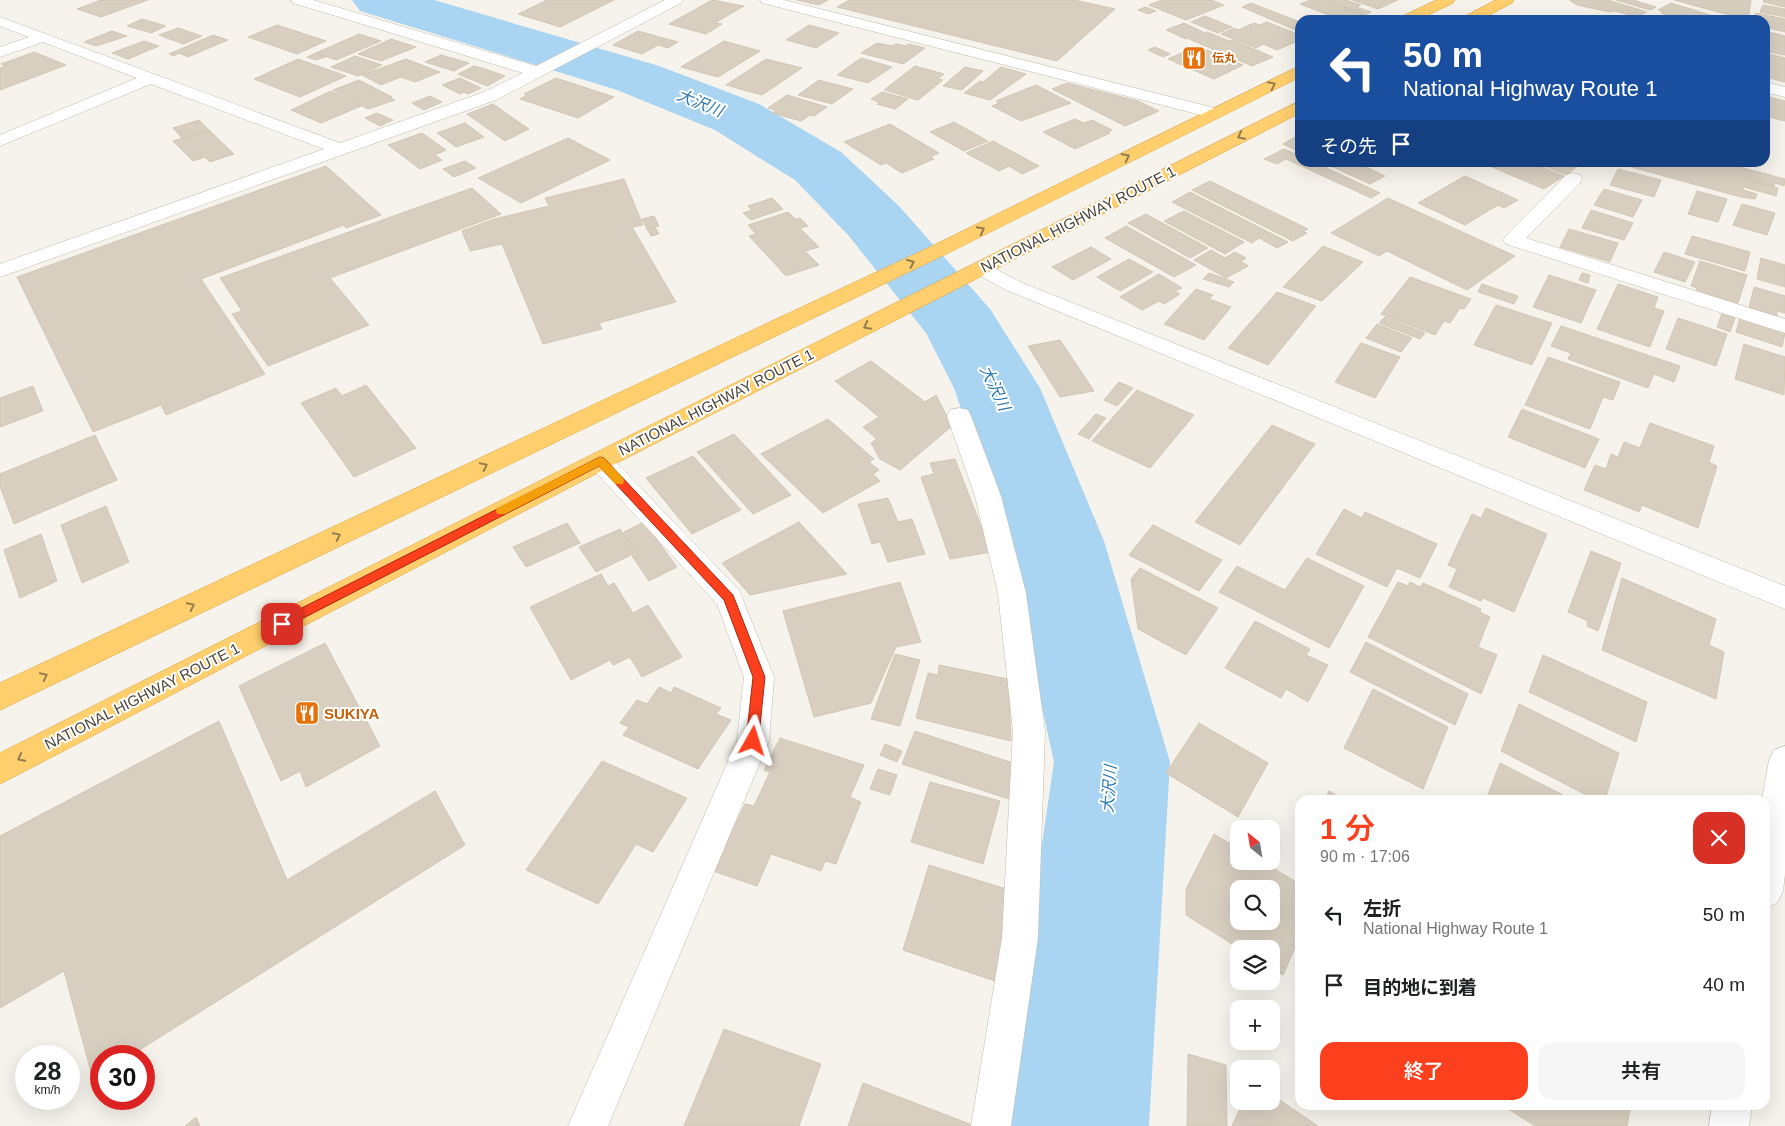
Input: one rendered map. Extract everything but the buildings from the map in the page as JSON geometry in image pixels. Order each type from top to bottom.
[{"type":"highway","points":[[1416,15],[1448,0]]},
{"type":"highway","points":[[1482,15],[1508,0]]},
{"type":"highway","points":[[0,697],[884,275],[937,252],[1295,73]]},
{"type":"highway","name":"NATIONAL HIGHWAY ROUTE 1","points":[[0,769],[600,461],[1295,109]]},
{"type":"street","points":[[298,0],[538,72]]},
{"type":"street","points":[[0,271],[490,96],[676,0]]},
{"type":"street","points":[[767,0],[1213,113]]},
{"type":"street","points":[[0,21],[339,149]]},
{"type":"street","points":[[0,52],[44,37]]},
{"type":"street","points":[[0,141],[151,78]]},
{"type":"street","points":[[1770,88],[1785,92]]},
{"type":"street","points":[[1573,179],[1513,240],[1785,326]]},
{"type":"street","points":[[970,274],[1012,286],[1785,598]]},
{"type":"street","points":[[959,416],[988,496],[1012,593],[1029,731],[1020,938],[990,1126]]},
{"type":"street","points":[[588,1126],[753,741],[759,677],[729,598],[600,461]]},
{"type":"street","points":[[1770,858],[1785,760]]},
{"type":"street","points":[[1729,1126],[1731,1110]]},
{"type":"waterway","name":"大沢川","points":[[378,0],[638,78],[737,117],[818,166],[874,221],[962,326],[997,388],[1055,541],[1112,762],[1075,1126]]},
{"type":"slow traffic","points":[[501,511],[600,461],[619,481]]},
{"type":"place","name":"伝丸","points":[[1194,58]]},
{"type":"place","name":"SUKIYA","points":[[307,713]]},
{"type":"route","points":[[282,624],[600,461],[729,598],[759,677],[753,741]]}]
